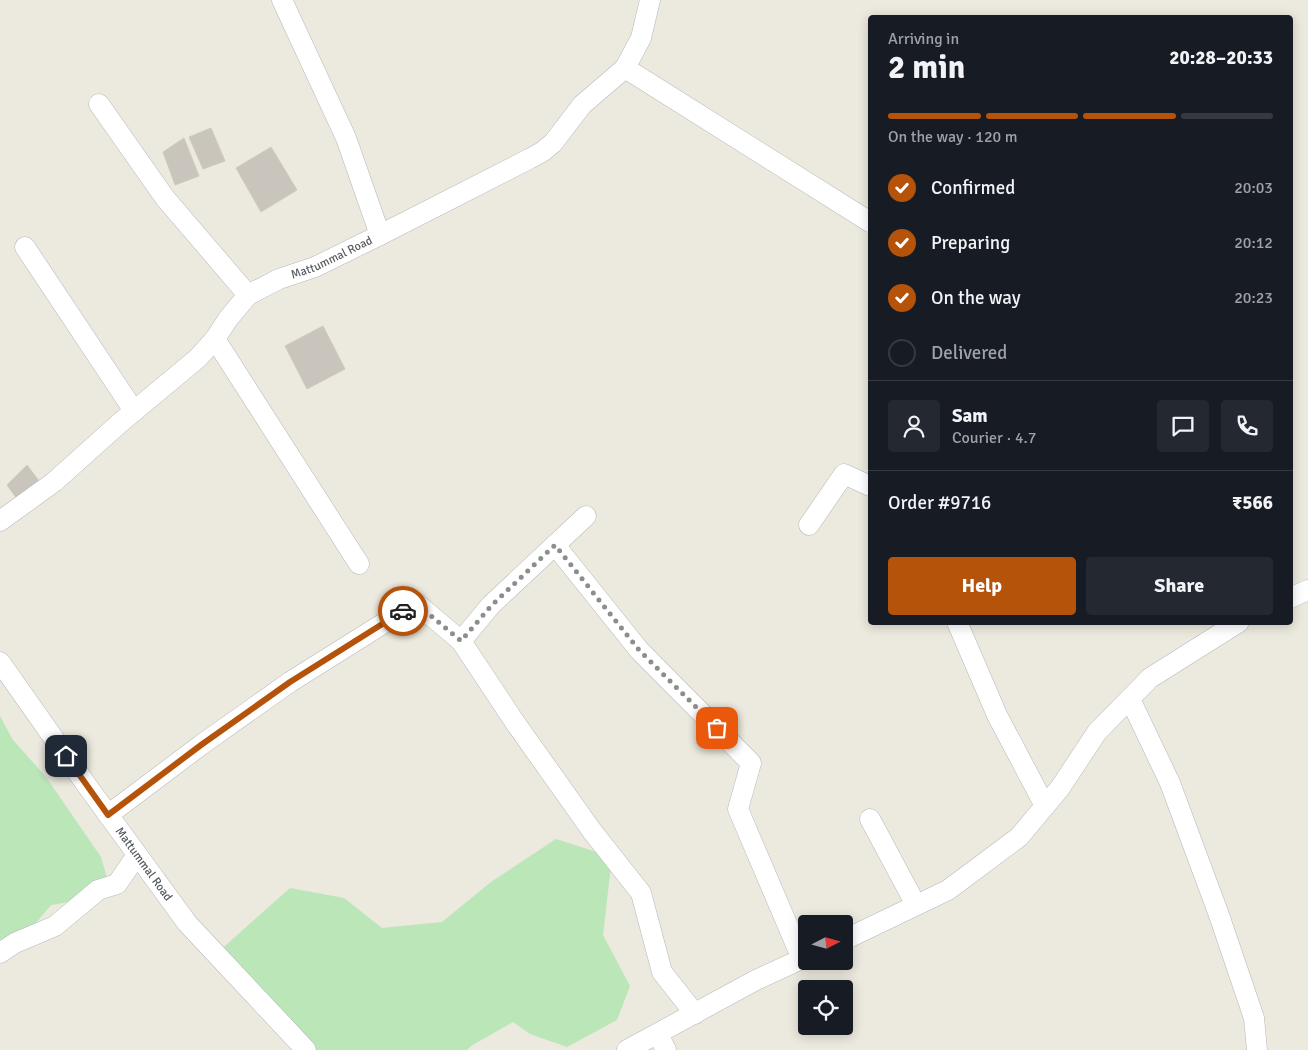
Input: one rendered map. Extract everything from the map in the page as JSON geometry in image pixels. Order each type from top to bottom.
[{"type":"street","points":[[282,0],[346,138],[380,235]]},
{"type":"street","name":"Mattummal Road","points":[[0,521],[54,482],[134,411],[198,358],[215,339],[228,319],[248,295],[279,279],[315,267],[542,152],[553,143],[582,105],[625,68],[641,38],[650,0]]},
{"type":"street","points":[[625,68],[868,221]]},
{"type":"street","points":[[99,104],[165,198],[248,295]]},
{"type":"street","points":[[24,247],[134,411]]},
{"type":"street","points":[[215,339],[359,564]]},
{"type":"street","points":[[809,525],[844,474],[868,485]]},
{"type":"street","points":[[461,641],[491,606],[586,516]]},
{"type":"street","points":[[555,545],[639,650],[751,763],[738,809],[798,944]]},
{"type":"street","points":[[1293,597],[1308,590]]},
{"type":"street","points":[[108,815],[201,745],[290,682],[416,603],[461,641],[514,721],[592,831],[641,892],[662,972],[695,1014]]},
{"type":"street","points":[[958,625],[997,715],[1045,806]]},
{"type":"street","points":[[853,936],[948,890],[1019,838],[1060,788],[1097,732],[1150,678],[1234,625]]},
{"type":"street","name":"Mattummal Road","points":[[0,662],[187,923],[306,1050]]},
{"type":"street","points":[[1130,699],[1170,783],[1219,915],[1254,1018],[1257,1050]]},
{"type":"street","points":[[870,819],[916,905]]},
{"type":"street","points":[[0,953],[15,943],[55,926],[98,890],[117,884],[137,855]]},
{"type":"street","points":[[626,1050],[662,1042],[695,1014],[756,980],[798,961]]},
{"type":"green space","points":[[0,716],[13,740],[46,777],[101,857],[107,878],[76,901],[51,905],[21,941],[0,944]]},
{"type":"green space","points":[[556,839],[612,857],[603,935],[630,986],[617,1020],[567,1047],[530,1034],[513,1022],[467,1050],[306,1050],[216,954],[290,888],[344,898],[382,928],[442,922],[491,882]]},
{"type":"building","points":[[211,128],[225,161],[203,169],[189,137]]},
{"type":"building","points":[[184,138],[199,176],[175,185],[163,152]]},
{"type":"building","points":[[271,147],[297,190],[261,212],[236,168]]},
{"type":"building","points":[[323,326],[345,369],[307,389],[285,346]]},
{"type":"building","points":[[27,465],[39,481],[17,499],[7,485]]},
{"type":"way so far","points":[[403,611],[416,603],[461,641],[491,606],[555,545],[639,650],[717,728]]},
{"type":"route","points":[[66,756],[108,815],[201,745],[290,682],[403,611]]}]
